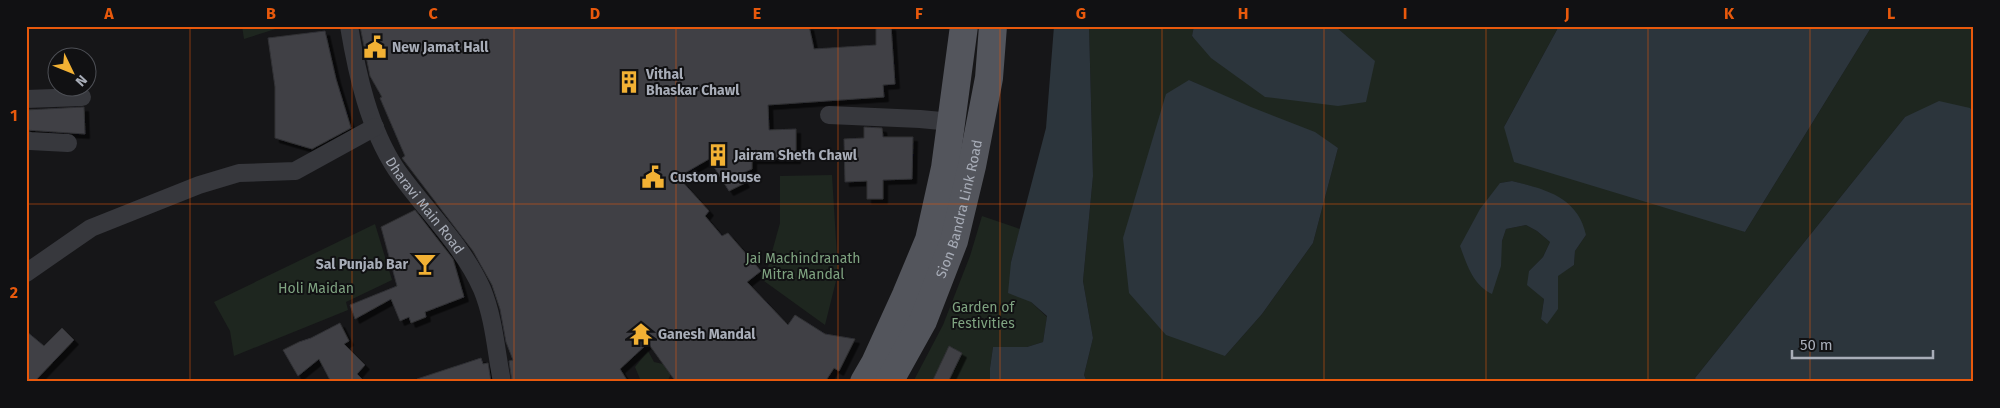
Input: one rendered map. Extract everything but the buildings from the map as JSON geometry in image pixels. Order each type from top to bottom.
[{"type":"main road","name":"Sion Bandra Link Road","points":[[889,382],[923,321],[940,244],[945,168],[964,26]]},
{"type":"main road","name":"Sion Bandra Link Road","points":[[864,382],[940,244],[972,166],[989,78],[993,26]]},
{"type":"street","name":"Dharavi Main Road","points":[[349,26],[355,60],[375,127],[395,168],[454,243],[477,279],[493,330],[502,382]]},
{"type":"street","points":[[26,99],[54,98]]},
{"type":"street","points":[[829,115],[952,122]]},
{"type":"street","points":[[26,273],[92,228],[198,185],[239,173],[296,172],[336,150],[347,141],[375,127]]},
{"type":"street","points":[[26,140],[30,142],[68,143]]},
{"type":"green space","points":[[242,26],[285,26],[244,39]]},
{"type":"green space","points":[[1089,26],[1194,26],[1192,37],[1375,62],[1335,26],[1559,26],[1504,127],[1745,232],[1872,26],[1974,26],[1974,112],[1970,108],[1905,117],[1695,378],[1697,382],[1087,382],[1084,375],[1093,338],[1083,281],[1093,176]],"holes":[[[1189,80],[1338,148],[1313,243],[1262,314],[1225,356]],[[1512,181],[1534,187],[1586,235],[1575,251],[1574,265],[1557,276],[1558,309],[1541,319],[1544,299],[1529,271],[1543,257],[1550,242],[1526,225],[1506,229],[1502,241],[1500,183]]]},
{"type":"green space","name":"Jai Machindranath Mitra Mandal","points":[[832,175],[838,273],[825,325],[764,281],[780,223],[780,176]]},
{"type":"green space","name":"Garden of Festivities","points":[[982,216],[1020,229],[1011,262],[1031,302],[1047,317],[1043,342],[1027,347],[993,347],[990,382],[913,382],[943,325],[970,256]]},
{"type":"green space","name":"Holi Maidan","points":[[375,224],[392,280],[346,302],[348,310],[234,356],[230,331],[214,302]]},
{"type":"green space","points":[[648,351],[654,362],[663,364],[670,362],[673,370],[667,382],[636,382],[640,379],[635,367]]},
{"type":"shaded area","points":[[1054,26],[1089,26],[1093,176],[1083,281],[1093,338],[1084,375],[1087,382],[990,382],[993,347],[1027,347],[1043,342],[1047,316],[1031,302],[1008,293],[1011,262],[1046,128]]},
{"type":"shaded area","points":[[1194,26],[1335,26],[1375,61],[1366,102],[1338,106],[1265,97],[1211,58],[1192,36]]},
{"type":"shaded area","points":[[1559,26],[1872,26],[1745,232],[1514,162],[1504,127]]},
{"type":"shaded area","points":[[1189,80],[1315,132],[1338,148],[1313,243],[1262,314],[1225,356],[1166,335],[1129,293],[1123,238],[1166,94]]},
{"type":"shaded area","points":[[1939,101],[1970,108],[1974,112],[1974,382],[1697,382],[1695,378],[1905,117]]},
{"type":"shaded area","points":[[1512,181],[1536,187],[1568,203],[1582,222],[1586,235],[1575,251],[1574,265],[1558,276],[1558,309],[1547,324],[1541,319],[1544,299],[1527,285],[1529,271],[1543,257],[1550,242],[1526,225],[1506,229],[1502,241],[1501,266],[1492,294],[1475,280],[1460,246],[1480,209],[1500,183]]},
{"type":"place","name":"New Jamat Hall","points":[[375,47]]},
{"type":"place","name":"Vithal Bhaskar Chawl","points":[[629,82]]},
{"type":"place","name":"Jairam Sheth Chawl","points":[[718,155]]},
{"type":"place","name":"Custom House","points":[[653,177]]},
{"type":"place","name":"Sal Punjab Bar","points":[[425,264]]},
{"type":"place","name":"Ganesh Mandal","points":[[641,334]]}]
